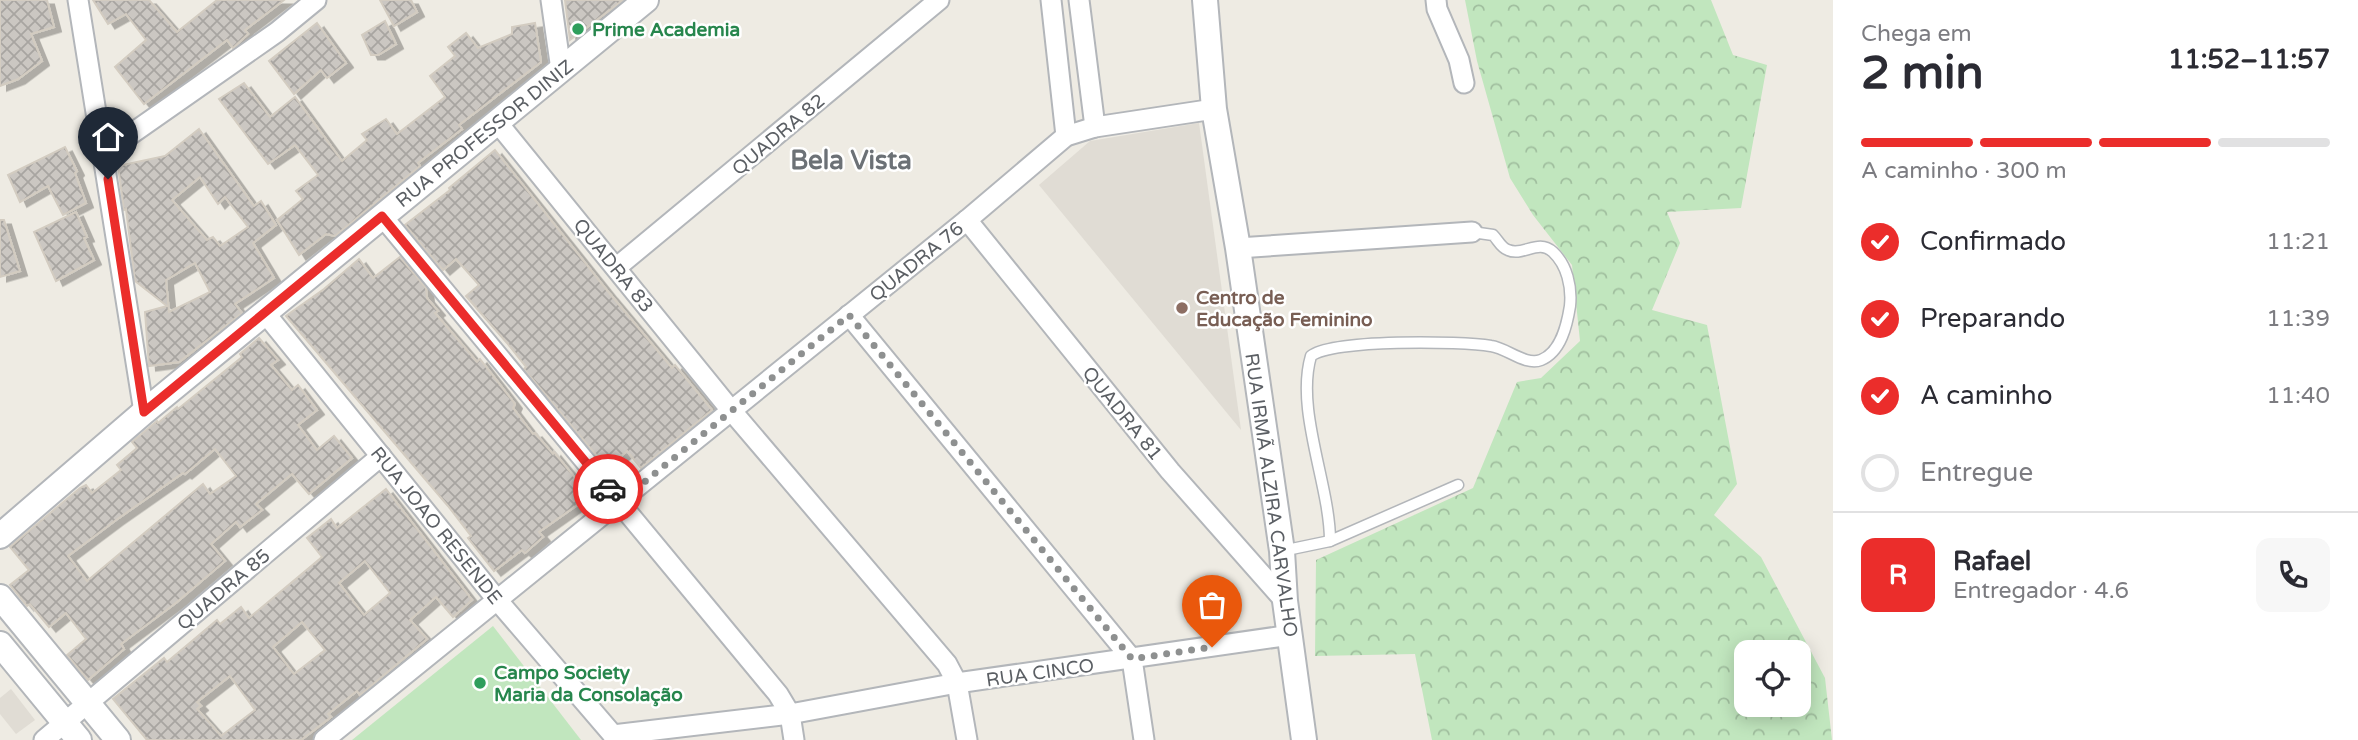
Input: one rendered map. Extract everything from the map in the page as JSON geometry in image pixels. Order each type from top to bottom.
[{"type":"street","points":[[78,0],[144,412]]},
{"type":"street","points":[[104,153],[277,32],[316,0]]},
{"type":"street","points":[[551,0],[561,70]]},
{"type":"street","name":"RUA PROFESSOR DINIZ","points":[[0,536],[144,412],[646,0]]},
{"type":"street","name":"QUADRA 82","points":[[617,267],[939,0]]},
{"type":"street","points":[[1051,0],[1066,136],[1095,127],[1214,109]]},
{"type":"street","points":[[1079,0],[1095,127]]},
{"type":"street","name":"RUA IRMÃ ALZIRA CARVALHO","points":[[1205,0],[1214,109],[1238,248],[1282,551],[1285,601],[1304,740]]},
{"type":"street","points":[[1436,0],[1437,9],[1460,60],[1464,83]]},
{"type":"street","name":"QUADRA 83","points":[[496,122],[617,267],[730,409],[947,664],[957,683]]},
{"type":"street","name":"QUADRA 76","points":[[324,740],[967,220],[1066,136]]},
{"type":"street","points":[[382,216],[778,694],[790,714],[794,740]]},
{"type":"street","name":"QUADRA 81","points":[[967,220],[1170,471],[1285,601]]},
{"type":"street","points":[[1238,248],[1472,232]]},
{"type":"street","name":"RUA JOAO RESENDE","points":[[265,313],[611,738]]},
{"type":"street","points":[[849,315],[1132,659],[1144,740]]},
{"type":"street","name":"QUADRA 85","points":[[44,740],[72,731],[88,703],[382,456]]},
{"type":"street","points":[[0,597],[118,740]]},
{"type":"street","name":"RUA CINCO","points":[[611,738],[790,714],[957,683],[1291,635]]},
{"type":"street","points":[[0,644],[72,731]]},
{"type":"street","points":[[957,683],[967,740]]},
{"type":"lane","points":[[1330,541],[1330,519],[1310,418],[1308,386],[1311,356],[1327,349],[1379,344],[1451,344],[1491,346],[1525,359],[1539,361],[1554,351],[1566,325],[1570,284],[1566,272],[1551,250],[1540,246],[1512,251],[1505,249],[1493,235],[1472,232]]},
{"type":"lane","points":[[1282,551],[1330,541],[1458,485]]},
{"type":"shaded area","name":"Centro de Educação Feminino","points":[[1199,123],[1241,430],[1039,185],[1090,141]]},
{"type":"shaded area","points":[[11,689],[35,720],[16,734],[0,714],[0,698]]},
{"type":"green space","points":[[1465,0],[1711,0],[1733,55],[1767,65],[1741,208],[1667,212],[1680,243],[1652,310],[1707,325],[1737,484],[1714,515],[1761,557],[1805,640],[1734,640],[1734,717],[1811,717],[1811,652],[1825,678],[1832,740],[1432,740],[1415,654],[1315,656],[1316,560],[1473,488],[1517,382],[1541,378],[1580,341],[1572,265],[1533,215],[1510,178],[1477,61]]},
{"type":"green space","name":"Campo Society Maria da Consolação","points":[[493,626],[581,740],[352,740]]},
{"type":"building","points":[[0,0],[47,0],[54,27],[31,34],[42,61],[18,79],[0,86]]},
{"type":"building","points":[[93,0],[149,0],[177,32],[217,0],[284,0],[245,30],[248,34],[233,48],[227,40],[144,104],[115,67],[146,40],[126,14],[108,24]]},
{"type":"building","points":[[380,0],[411,0],[417,12],[394,26]]},
{"type":"building","name":"Prime Academia","points":[[565,0],[623,0],[570,40]]},
{"type":"building","points":[[385,21],[396,44],[378,55],[371,55],[362,35]]},
{"type":"building","points":[[317,23],[346,63],[327,78],[321,70],[294,94],[269,61]]},
{"type":"building","points":[[535,23],[541,62],[459,125],[462,129],[418,163],[420,166],[335,236],[326,234],[299,255],[277,220],[303,199],[296,191],[318,175],[295,145],[268,164],[219,99],[244,83],[270,117],[295,97],[342,161],[367,140],[362,134],[386,119],[397,134],[445,97],[430,76],[455,56],[448,47],[466,33],[478,48],[512,34],[512,27]]},
{"type":"building","points":[[199,129],[254,206],[261,201],[276,225],[253,243],[274,278],[235,304],[242,313],[179,362],[149,366],[145,312],[167,306],[135,281],[118,166],[165,156]],"holes":[[[200,177],[218,204],[225,197],[248,227],[220,246],[213,237],[207,240],[172,200]],[[195,263],[210,292],[169,312],[166,280]]]},
{"type":"building","points":[[65,147],[77,171],[75,173],[86,203],[63,215],[48,186],[20,202],[8,175]]},
{"type":"building","points":[[495,150],[610,294],[672,368],[675,365],[712,410],[641,468],[627,451],[607,468],[466,296],[479,285],[456,259],[443,270],[405,225]]},
{"type":"building","points":[[76,212],[94,260],[56,281],[34,232]]},
{"type":"building","points":[[0,220],[4,220],[20,271],[0,277]]},
{"type":"building","points":[[400,257],[426,288],[427,298],[438,311],[435,313],[477,362],[480,359],[515,404],[513,408],[533,434],[535,433],[553,454],[554,452],[590,496],[539,532],[543,537],[525,553],[522,550],[494,571],[468,538],[471,536],[448,506],[286,316],[324,289],[359,259],[373,278]]},
{"type":"building","points":[[259,338],[278,360],[271,365],[292,390],[298,385],[317,410],[298,425],[317,450],[334,436],[352,458],[309,494],[292,474],[256,504],[262,510],[240,527],[236,522],[211,544],[225,561],[177,602],[121,644],[124,649],[88,680],[67,655],[86,639],[66,613],[49,627],[10,585],[29,570],[10,547],[80,488],[86,485],[92,493],[121,470],[117,465],[137,448],[132,442],[242,357],[240,354]],"holes":[[[215,449],[236,476],[210,494],[203,484],[87,581],[68,556],[185,474]]]},
{"type":"building","points":[[386,489],[472,600],[453,617],[436,597],[410,620],[427,639],[360,695],[357,691],[328,714],[331,717],[301,740],[147,740],[113,699],[164,658],[167,662],[217,620],[220,624],[241,607],[249,618],[322,557],[307,538],[331,519],[337,528]],"holes":[[[365,561],[390,593],[364,615],[339,583]],[[302,622],[325,650],[294,674],[273,647]],[[230,676],[255,710],[221,736],[197,709],[201,706],[197,702]]]},
{"type":"way so far","points":[[608,489],[620,502],[730,409],[849,315],[1132,659],[1212,647]]},
{"type":"place","name":"Prime Academia","points":[[578,29]]},
{"type":"place","name":"Centro de Educação Feminino","points":[[1182,308]]},
{"type":"place","name":"Campo Society Maria da Consolação","points":[[480,683]]},
{"type":"district","name":"Bela Vista","points":[[851,160]]},
{"type":"route","points":[[108,179],[144,412],[382,216],[608,489]]}]
